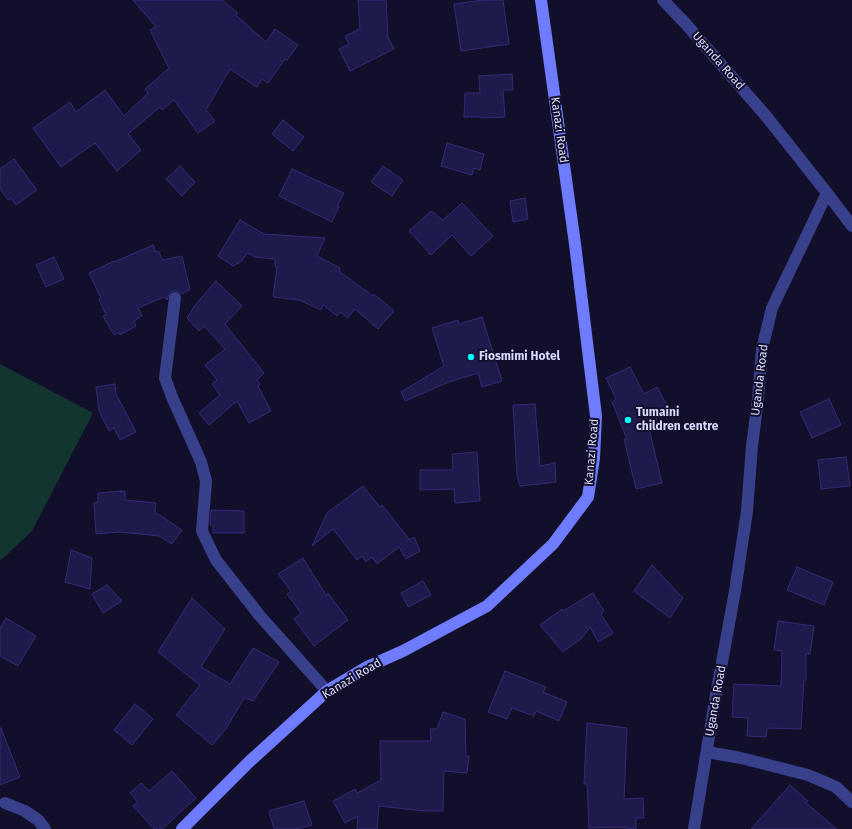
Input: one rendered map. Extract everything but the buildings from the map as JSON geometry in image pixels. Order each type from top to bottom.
[{"type":"main road","name":"Kanazi Road","points":[[182,829],[249,762],[327,690],[366,668],[487,606],[553,544],[588,497],[594,458],[596,416],[575,244],[541,0]]},
{"type":"street","name":"Uganda Road","points":[[663,0],[766,116],[827,193],[772,308],[762,349],[747,511],[735,591],[694,829]]},
{"type":"street","points":[[827,193],[852,226]]},
{"type":"street","points":[[175,298],[165,378],[201,462],[206,481],[202,531],[216,560],[260,616],[327,690]]},
{"type":"street","points":[[707,752],[741,758],[808,775],[836,787],[852,802]]},
{"type":"street","points":[[5,803],[25,811],[38,820],[44,829]]},
{"type":"green space","points":[[0,364],[93,413],[32,531],[0,561]]},
{"type":"place","name":"Fiosmimi Hotel","points":[[471,357]]},
{"type":"place","name":"Tumaini children centre","points":[[628,420]]}]
